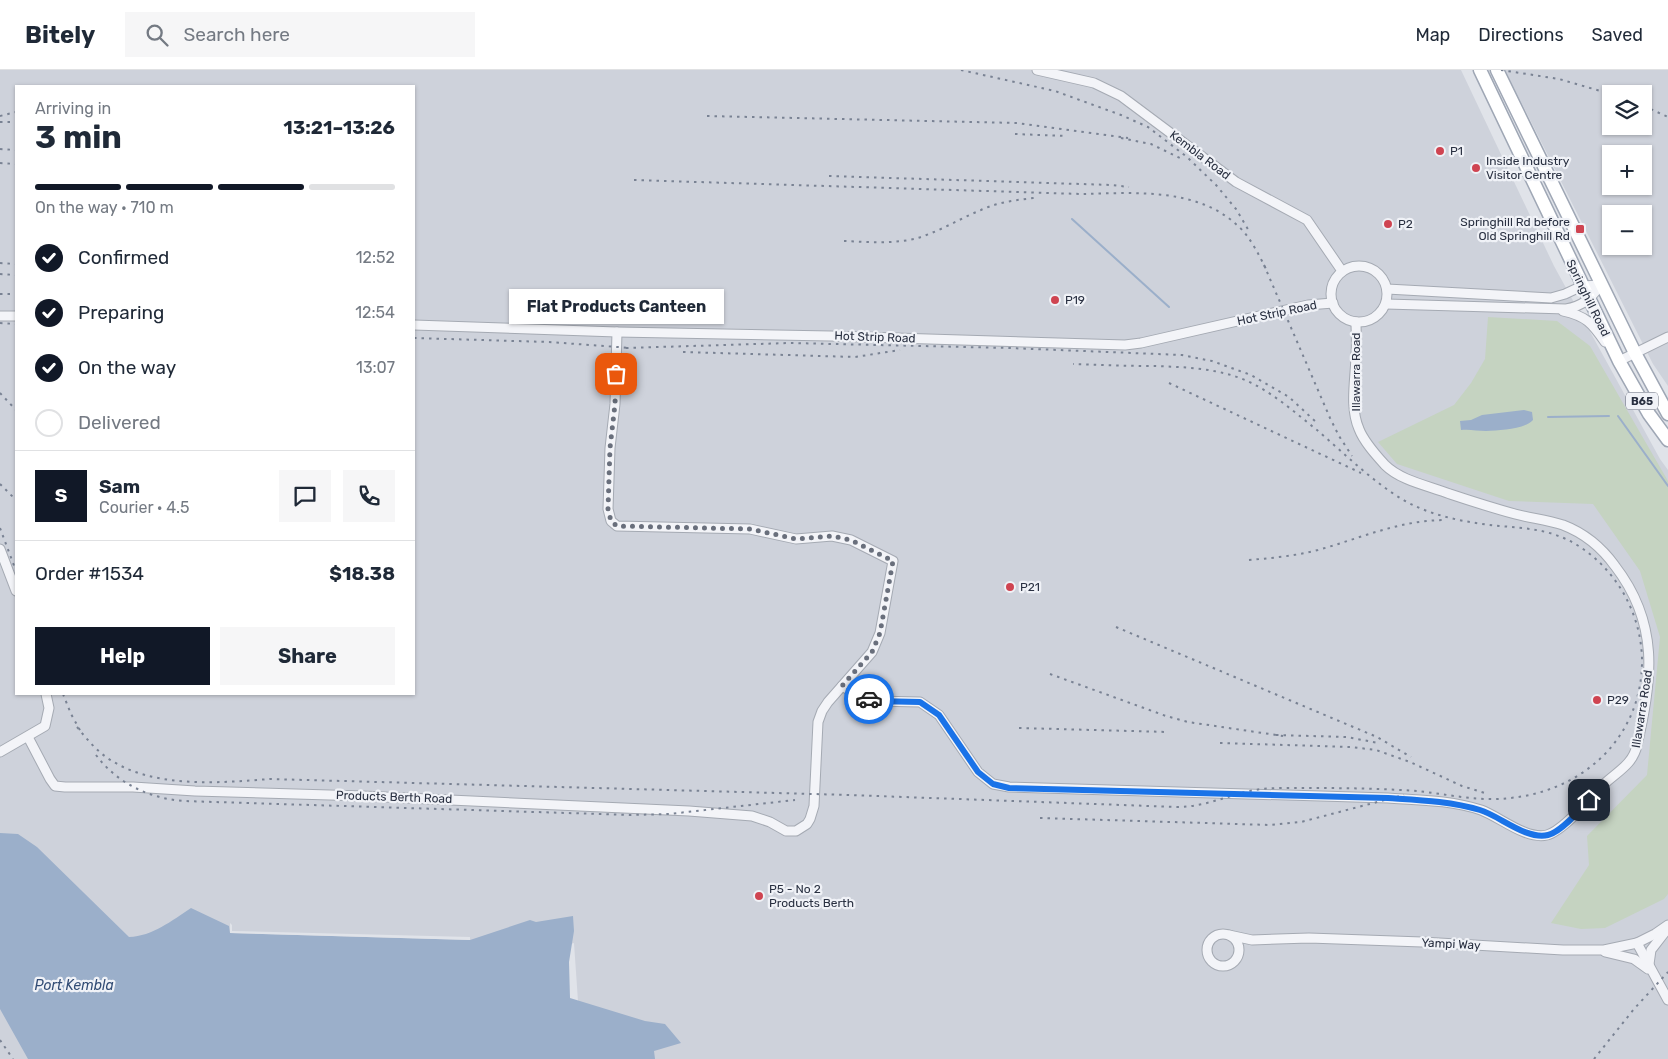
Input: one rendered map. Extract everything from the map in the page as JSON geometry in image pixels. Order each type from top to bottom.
[{"type":"main road","name":"Springhill Road","points":[[1480,70],[1619,361],[1649,414],[1668,440]]},
{"type":"main road","name":"Springhill Road","points":[[1497,70],[1635,353],[1657,397],[1668,414]]},
{"type":"street","name":"Kembla Road","points":[[1037,70],[1094,83],[1121,96],[1236,182],[1306,220],[1342,271]]},
{"type":"street","points":[[1353,266],[1369,267],[1380,274],[1388,289],[1386,304],[1376,317],[1356,322],[1342,316],[1332,303],[1332,287],[1342,271],[1353,266]]},
{"type":"street","points":[[1388,289],[1555,298],[1582,286],[1602,285]]},
{"type":"street","points":[[1556,310],[1575,307],[1589,300],[1602,285]]},
{"type":"street","points":[[1474,294],[1475,306]]},
{"type":"street","name":"Hot Strip Road","points":[[415,326],[1125,345],[1308,305],[1332,303]]},
{"type":"street","points":[[1386,304],[1556,310],[1579,315],[1589,321],[1619,361],[1668,337]]},
{"type":"street","points":[[0,316],[15,316]]},
{"type":"street","name":"Illawarra Road","points":[[842,686],[857,695],[874,701],[920,702],[939,715],[978,772],[993,784],[1009,788],[1388,798],[1441,802],[1481,810],[1529,833],[1542,836],[1554,832],[1578,812],[1634,756],[1646,699],[1650,654],[1641,610],[1624,578],[1610,559],[1590,540],[1563,525],[1472,502],[1396,473],[1385,464],[1363,437],[1355,416],[1356,322]]},
{"type":"street","points":[[616,332],[615,404],[610,448],[608,509],[611,521],[617,526],[750,529],[796,539],[842,537],[893,561],[880,633],[872,652],[842,686]]},
{"type":"street","points":[[0,549],[15,588]]},
{"type":"street","name":"Products Berth Road","points":[[28,737],[55,786],[133,787],[195,791],[363,796],[688,811],[752,816],[770,822],[786,831],[796,831],[807,824],[813,814],[816,795],[818,722],[822,711],[842,686]]},
{"type":"street","points":[[0,752],[45,726],[49,708],[46,695]]},
{"type":"street","points":[[1652,971],[1649,959],[1651,950],[1668,927]]},
{"type":"street","name":"Yampi Way","points":[[1229,935],[1252,940],[1309,938],[1594,950],[1613,949],[1638,943],[1668,927]]},
{"type":"street","points":[[1236,960],[1239,954],[1239,946],[1229,935],[1222,934],[1212,938],[1208,943],[1207,953],[1211,961],[1219,966],[1230,965],[1236,960],[1248,947],[1264,939]]},
{"type":"street","points":[[1638,943],[1668,1000]]},
{"type":"street","points":[[1594,950],[1634,959],[1652,971]]},
{"type":"shaded area","points":[[0,70],[1461,70],[1554,266],[1660,459],[1668,470],[1668,1059],[582,1059],[574,943],[174,1059],[0,1059]]},
{"type":"shaded area","points":[[1505,70],[1668,70],[1668,386],[1653,364]]},
{"type":"green space","points":[[1488,317],[1557,321],[1590,346],[1668,481],[1668,894],[1664,899],[1605,928],[1581,929],[1551,923],[1589,865],[1587,836],[1647,775],[1660,637],[1640,571],[1593,504],[1509,501],[1397,464],[1378,442],[1454,405],[1471,383],[1485,359]]},
{"type":"water","points":[[1524,410],[1532,412],[1533,420],[1523,426],[1486,431],[1461,430],[1460,421],[1471,420],[1482,415]]},
{"type":"water","name":"Port Kembla","points":[[0,833],[18,834],[37,847],[129,937],[154,931],[191,908],[229,926],[230,933],[470,940],[530,920],[536,922],[573,916],[574,931],[569,962],[570,998],[645,1021],[665,1024],[681,1043],[654,1051],[655,1059],[28,1059],[0,1009]]},
{"type":"pier","points":[[230,923],[232,931],[470,937],[470,940],[230,933]]},
{"type":"waterway","points":[[1072,219],[1169,307]]},
{"type":"waterway","points":[[1548,417],[1609,416]]},
{"type":"waterway","points":[[1618,416],[1668,486]]},
{"type":"railway","points":[[961,70],[1055,91],[1148,127],[1187,157],[1216,185],[1236,209],[1249,231]]},
{"type":"railway","points":[[1501,70],[1559,79],[1602,91]]},
{"type":"railway","points":[[1652,110],[1668,117]]},
{"type":"railway","points":[[0,116],[15,112]]},
{"type":"railway","points":[[707,116],[1017,123],[1128,138]]},
{"type":"railway","points":[[0,122],[15,122]]},
{"type":"railway","points":[[1015,134],[1066,136]]},
{"type":"railway","points":[[1121,138],[1151,144],[1182,159]]},
{"type":"railway","points":[[0,149],[15,150]]},
{"type":"railway","points":[[0,163],[15,164]]},
{"type":"railway","points":[[829,176],[1129,187]]},
{"type":"railway","points":[[634,180],[1164,195],[1204,204],[1222,213],[1247,235],[1267,271]]},
{"type":"railway","points":[[844,241],[888,242],[914,239],[994,205],[1034,198]]},
{"type":"railway","points":[[0,263],[15,264]]},
{"type":"railway","points":[[1264,265],[1330,418],[1352,456]]},
{"type":"railway","points":[[0,274],[15,275]]},
{"type":"railway","points":[[0,294],[15,294]]},
{"type":"railway","points":[[0,323],[15,324]]},
{"type":"railway","points":[[415,338],[549,342],[631,348]]},
{"type":"railway","points":[[626,348],[790,343],[1009,348],[1182,355],[1212,361],[1251,375],[1289,397],[1316,422]]},
{"type":"railway","points":[[683,352],[855,357],[900,350]]},
{"type":"railway","points":[[77,727],[102,754],[124,767],[143,774],[185,782],[229,782],[270,779],[849,795],[1177,807],[1205,804],[1249,791],[1276,788],[1386,789],[1475,798],[1510,798],[1537,793],[1562,784],[1585,771],[1604,755],[1620,735],[1632,712],[1640,687],[1641,642],[1637,625],[1624,594],[1603,566],[1577,545],[1549,533],[1456,519],[1435,514],[1415,506],[1377,482],[1280,401],[1261,388],[1240,378],[1209,370],[1187,368],[1073,364]]},
{"type":"railway","points":[[1169,383],[1361,473]]},
{"type":"railway","points":[[0,393],[15,409]]},
{"type":"railway","points":[[0,484],[15,499]]},
{"type":"railway","points":[[1249,560],[1309,552],[1397,526],[1446,520]]},
{"type":"railway","points":[[0,528],[15,568]]},
{"type":"railway","points":[[1116,627],[1377,737],[1411,757]]},
{"type":"railway","points":[[1050,674],[1166,716],[1188,722],[1283,736]]},
{"type":"railway","points":[[63,695],[81,732]]},
{"type":"railway","points":[[1019,728],[1168,732]]},
{"type":"railway","points":[[1276,735],[1347,737],[1378,743]]},
{"type":"railway","points":[[1220,743],[1351,747],[1376,750],[1410,762],[1462,786],[1485,793]]},
{"type":"railway","points":[[96,755],[114,774],[134,787],[146,793],[183,801],[631,815],[669,814],[795,800]]},
{"type":"railway","points":[[1040,818],[1270,825],[1301,822],[1404,795]]},
{"type":"railway","points":[[1594,1059],[1634,1009],[1668,972]]},
{"type":"railway","points":[[0,1040],[13,1059]]},
{"type":"way so far","points":[[616,374],[610,448],[608,509],[611,521],[617,526],[750,529],[796,539],[842,537],[893,561],[880,633],[872,652],[842,686],[857,695],[869,699]]},
{"type":"place","name":"P1","points":[[1440,151]]},
{"type":"place","name":"Inside Industry Visitor Centre","points":[[1476,168]]},
{"type":"place","name":"P2","points":[[1388,224]]},
{"type":"place","name":"Springhill Rd before Old Springhill Rd","points":[[1580,229]]},
{"type":"place","name":"P19","points":[[1055,300]]},
{"type":"place","name":"Flat Products Canteen","points":[[616,374]]},
{"type":"place","name":"P21","points":[[1010,587]]},
{"type":"place","name":"P29","points":[[1597,700]]},
{"type":"place","name":"P5 - No 2 Products Berth","points":[[759,896]]},
{"type":"route","points":[[869,699],[874,701],[920,702],[939,715],[978,772],[993,784],[1009,788],[1388,798],[1441,802],[1481,810],[1529,833],[1542,836],[1554,832],[1589,800]]}]
